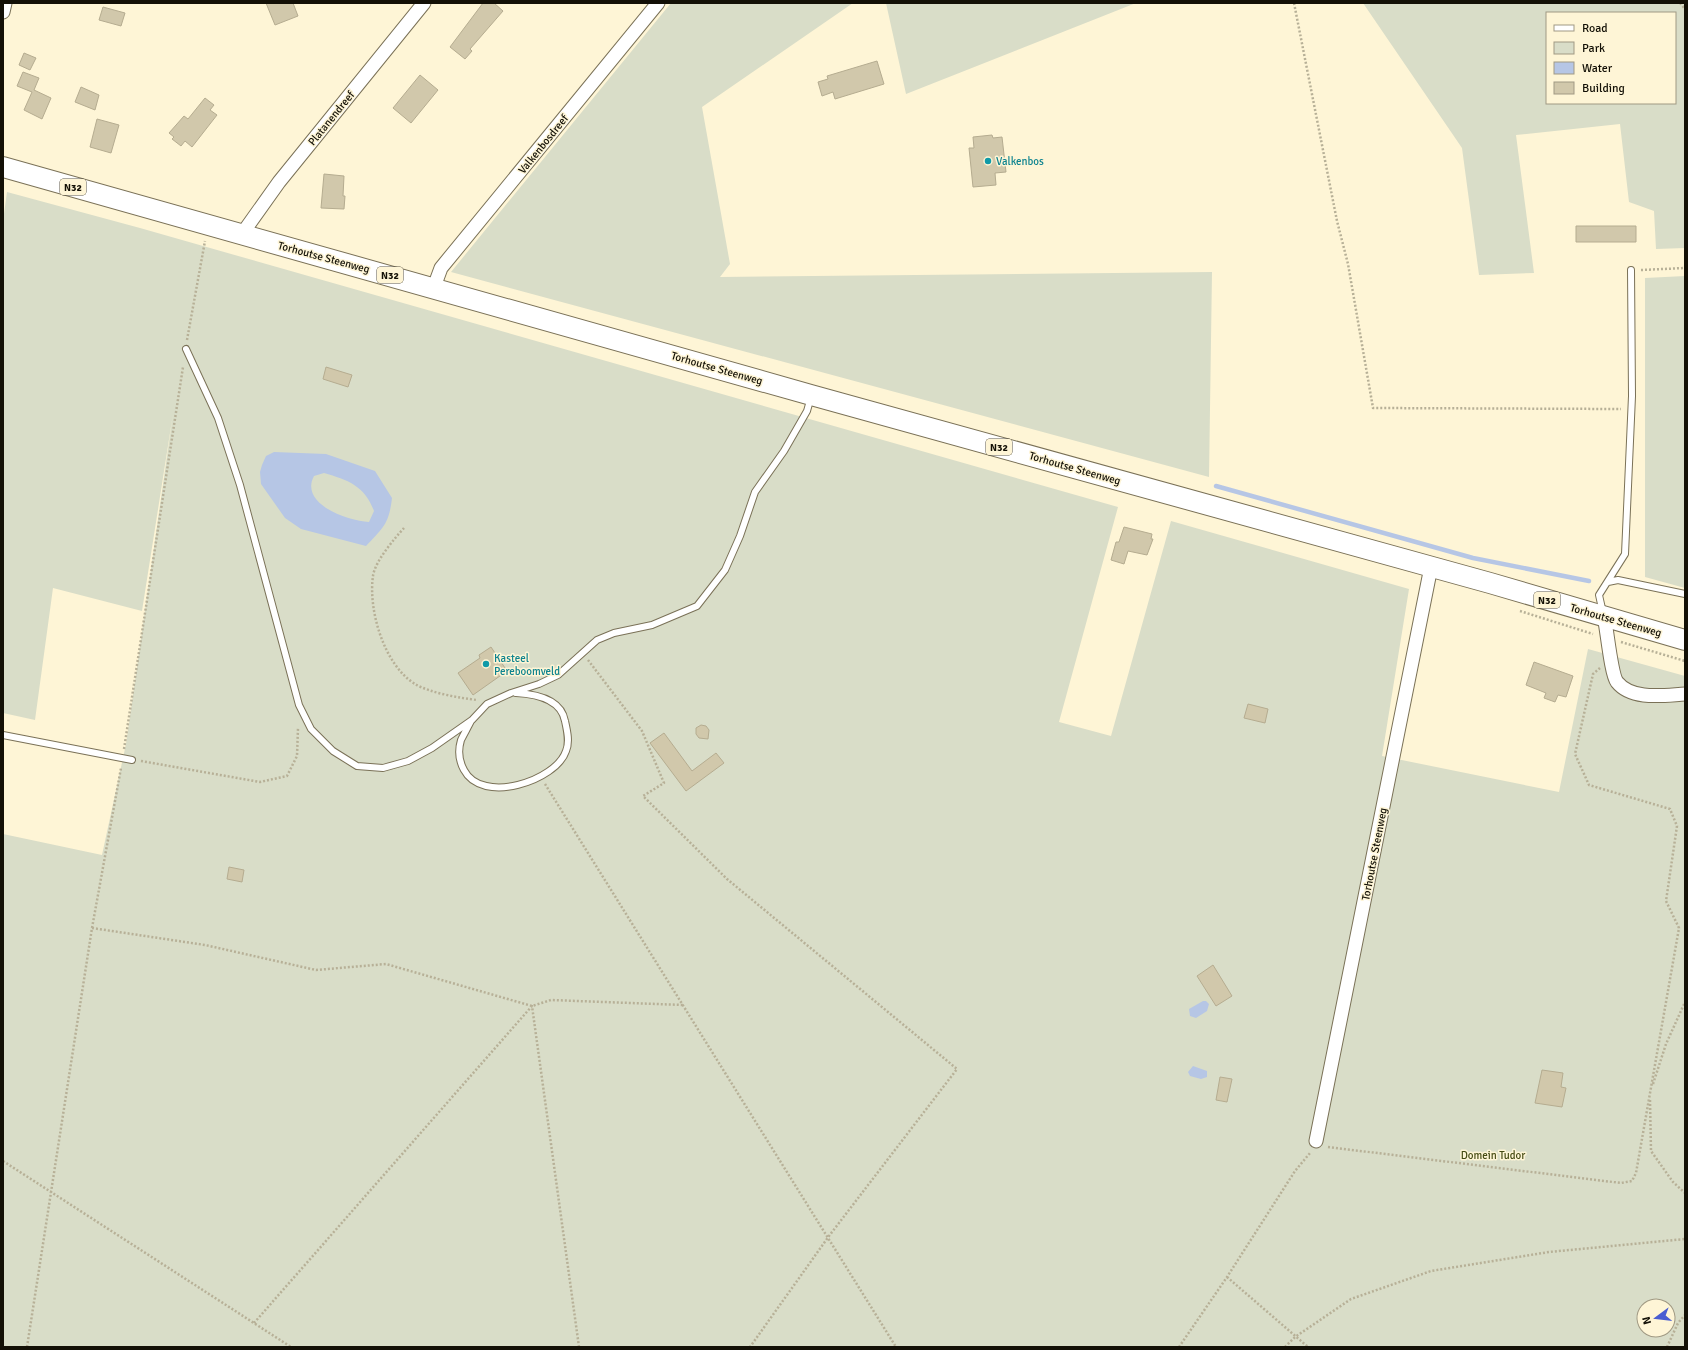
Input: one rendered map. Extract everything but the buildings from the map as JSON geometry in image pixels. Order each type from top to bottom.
[{"type":"main road","name":"Torhoutse Steenweg","points":[[3,167],[811,395],[1431,567],[1685,640]]},
{"type":"street","points":[[3,12],[5,3]]},
{"type":"street","name":"Platanendreef","points":[[242,234],[279,182],[424,3]]},
{"type":"street","name":"Valkenbosdreef","points":[[434,288],[441,268],[658,3]]},
{"type":"street","name":"Torhoutse Steenweg","points":[[1318,1146],[1431,567]]},
{"type":"street","points":[[1604,616],[1609,639],[1611,659],[1617,682],[1630,691],[1652,696],[1685,694]]},
{"type":"lane","points":[[1604,616],[1599,595],[1625,554],[1631,409],[1630,270]]},
{"type":"lane","points":[[186,349],[218,418],[240,485],[299,705],[312,729],[333,751],[357,766],[383,768],[408,761],[447,738],[472,720],[488,704],[511,693],[539,684],[558,675],[598,640],[614,633],[652,625],[697,606],[725,570],[740,536],[756,492],[784,451],[807,411],[811,395]]},
{"type":"lane","points":[[1608,582],[1618,580],[1685,594]]},
{"type":"lane","points":[[472,720],[461,740],[459,750],[461,764],[467,777],[476,784],[491,788],[506,788],[541,776],[556,766],[566,752],[568,734],[564,714],[553,703],[534,694],[511,693]]},
{"type":"lane","points":[[3,735],[132,760]]},
{"type":"path","points":[[1294,3],[1337,221],[1348,264],[1373,408],[1631,409]]},
{"type":"path","points":[[1680,3],[1685,9]]},
{"type":"path","points":[[27,1347],[92,928],[123,758],[186,349],[209,225]]},
{"type":"path","points":[[1630,270],[1685,268]]},
{"type":"path","points":[[404,528],[390,544],[373,574],[372,606],[382,640],[396,666],[415,684],[451,696],[477,700],[484,699]]},
{"type":"path","points":[[1609,639],[1685,661]]},
{"type":"path","points":[[582,653],[645,737],[664,783],[643,796],[727,878],[957,1069],[829,1236],[750,1347]]},
{"type":"path","points":[[1179,1347],[1227,1277],[1295,1171],[1318,1146],[1621,1183],[1632,1181],[1636,1173],[1679,928],[1666,901],[1677,826],[1670,809],[1589,785],[1575,754],[1593,674],[1611,659]]},
{"type":"path","points":[[132,760],[260,782],[287,776],[296,756],[299,705]]},
{"type":"path","points":[[541,776],[829,1236],[896,1347]]},
{"type":"path","points":[[92,928],[205,945],[316,970],[386,964],[532,1006]]},
{"type":"path","points":[[254,1323],[532,1006],[551,1000],[683,1005]]},
{"type":"path","points":[[1685,1002],[1666,1044],[1650,1092],[1651,1151],[1673,1182],[1685,1193]]},
{"type":"path","points":[[532,1006],[579,1347]]},
{"type":"path","points":[[3,1160],[291,1347]]},
{"type":"path","points":[[1285,1347],[1295,1337],[1351,1299],[1430,1271],[1549,1252],[1685,1239]]},
{"type":"path","points":[[1227,1277],[1308,1347]]},
{"type":"path","points":[[1666,1347],[1678,1323],[1685,1315]]},
{"type":"green space","points":[[671,3],[853,3],[702,107],[730,264],[720,277],[1212,272],[1209,477],[451,272]]},
{"type":"green space","points":[[886,3],[1136,3],[906,94]]},
{"type":"green space","points":[[1363,3],[1685,3],[1685,248],[1656,249],[1654,211],[1629,202],[1620,124],[1516,135],[1534,273],[1479,275],[1462,148]]},
{"type":"green space","name":"Domein Tudor","points":[[7,192],[140,228],[1118,507],[1059,722],[1111,736],[1171,521],[1409,589],[1382,756],[1559,792],[1588,649],[1685,676],[1685,1347],[3,1347],[3,834],[102,855],[126,744],[173,414],[142,611],[53,588],[35,720],[3,713],[3,221]]},
{"type":"green space","points":[[1685,276],[1685,588],[1645,577],[1645,278]]},
{"type":"water","points":[[274,452],[326,454],[375,471],[392,498],[387,520],[377,535],[366,546],[301,529],[285,518],[261,484],[260,472],[266,456]],"holes":[[[324,473],[355,485],[366,496],[374,511],[369,522],[360,521],[338,514],[319,503],[313,495],[311,486],[314,476]]]},
{"type":"water","points":[[1203,1001],[1206,1001],[1209,1004],[1207,1011],[1196,1018],[1190,1016],[1189,1009]]},
{"type":"water","points":[[1193,1066],[1207,1071],[1207,1077],[1201,1079],[1190,1076],[1188,1072]]},
{"type":"waterway","points":[[1216,486],[1473,558],[1589,581]]},
{"type":"place","name":"Valkenbos","points":[[988,161]]},
{"type":"place","name":"Kasteel Pereboomveld","points":[[486,664]]}]
